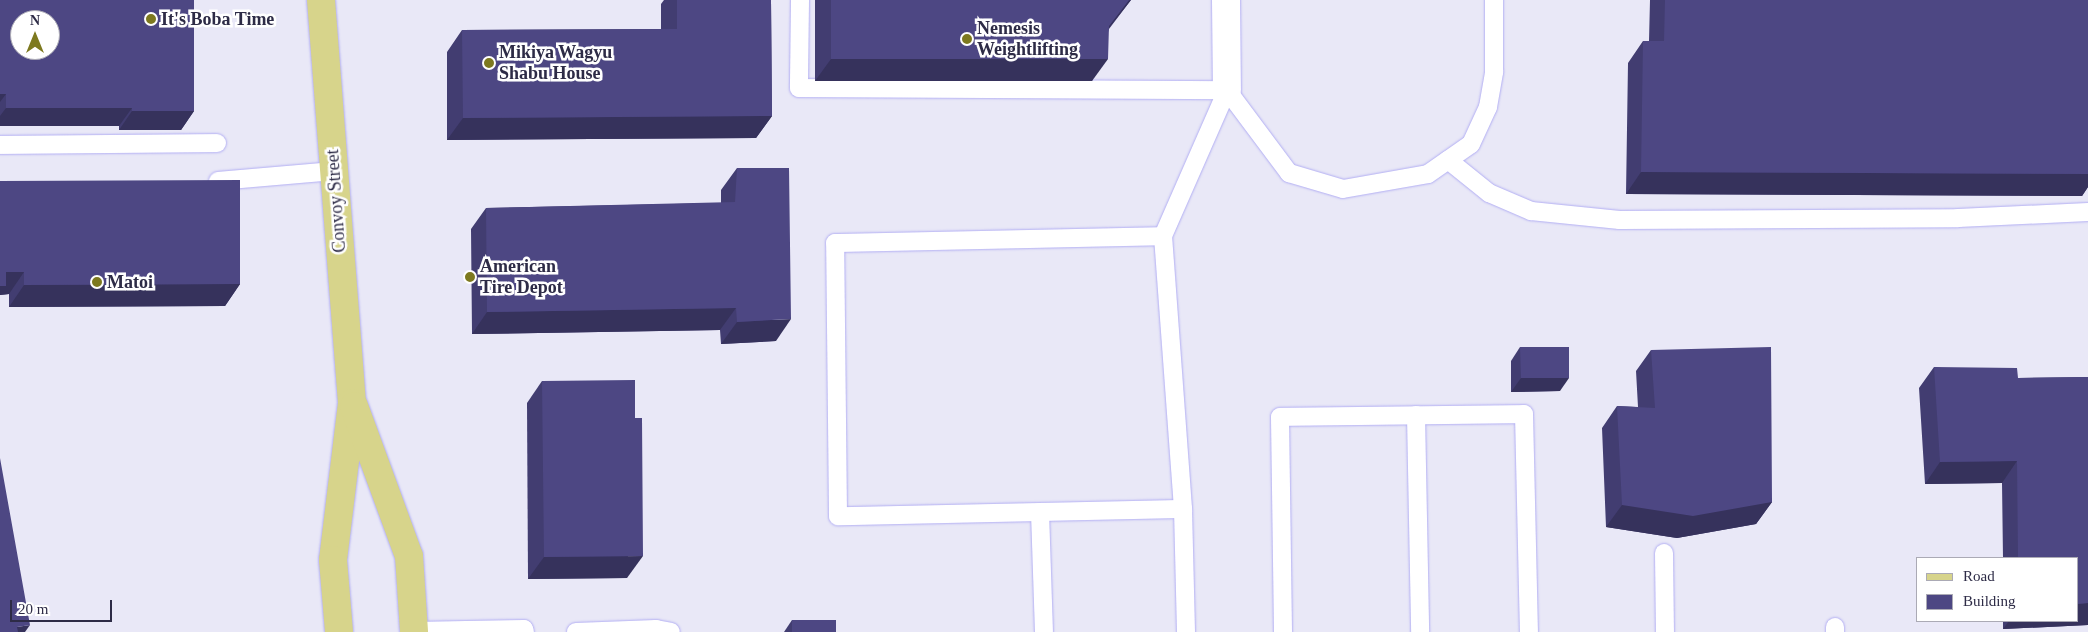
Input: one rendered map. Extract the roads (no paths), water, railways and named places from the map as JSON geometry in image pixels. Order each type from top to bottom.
[{"type":"main road","name":"Convoy Street","points":[[321,0],[352,403],[333,560],[338,632]]},
{"type":"main road","name":"Convoy Street","points":[[352,403],[409,556],[414,631]]},
{"type":"street","points":[[1226,0],[1227,90]]},
{"type":"lane","points":[[800,0],[799,88],[1227,90]]},
{"type":"lane","points":[[1227,90],[1288,173],[1343,189],[1428,174],[1471,144],[1488,107],[1494,72],[1494,0]]},
{"type":"lane","points":[[1186,632],[1183,509],[1163,236],[1227,90]]},
{"type":"lane","points":[[0,145],[217,143]]},
{"type":"lane","points":[[1448,160],[1489,193],[1531,211],[1620,220],[1958,218],[2088,212]]},
{"type":"lane","points":[[198,181],[227,181],[334,171]]},
{"type":"lane","points":[[1163,236],[835,243],[838,516],[1183,509]]},
{"type":"lane","points":[[1283,632],[1280,417],[1524,414],[1529,632]]},
{"type":"lane","points":[[1416,415],[1420,632]]},
{"type":"lane","points":[[1040,512],[1044,632]]},
{"type":"lane","points":[[1664,553],[1665,632]]},
{"type":"lane","points":[[414,631],[524,629],[525,632]]},
{"type":"lane","points":[[576,632],[656,629],[671,632]]},
{"type":"place","name":"It's Boba Time","points":[[151,19]]},
{"type":"place","name":"Nemesis Weightlifting","points":[[967,39]]},
{"type":"place","name":"Mikiya Wagyu Shabu House","points":[[489,63]]},
{"type":"place","name":"American Tire Depot","points":[[470,277]]},
{"type":"place","name":"Matoi","points":[[97,282]]}]
